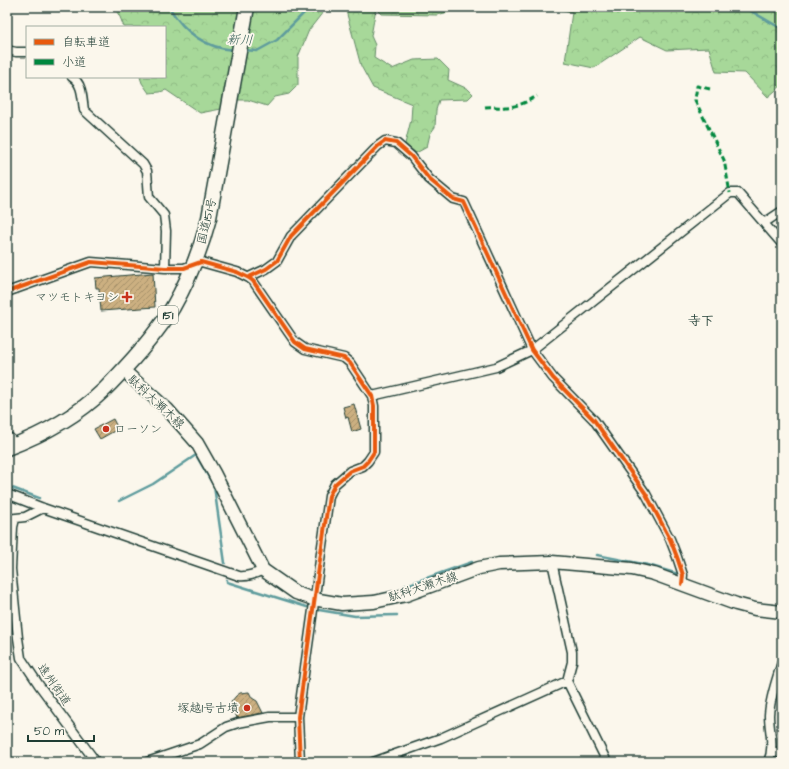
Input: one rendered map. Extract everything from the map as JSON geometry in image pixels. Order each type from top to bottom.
[{"type":"highway","name":"国道151号","points":[[10,444],[41,433],[84,406],[105,389],[147,343],[173,307],[203,242],[209,218],[247,7]]},
{"type":"main road","name":"駄科大瀬木線","points":[[122,370],[167,410],[197,443],[214,473],[263,570],[296,593],[313,599],[342,604],[374,602],[406,595],[479,568],[499,564],[552,562],[632,569],[654,574],[736,604],[754,609],[782,612]]},
{"type":"street","points":[[7,50],[26,52]]},
{"type":"street","points":[[73,78],[81,87],[84,110],[143,164],[148,172],[149,197],[164,215],[166,231],[165,268]]},
{"type":"street","points":[[249,278],[277,261],[291,236],[378,146],[385,142],[396,143],[411,156],[429,179],[452,199],[464,202],[532,350],[553,378],[594,420],[646,494],[670,539],[683,575],[682,584]]},
{"type":"street","points":[[372,396],[496,367],[532,350],[730,193],[738,194],[782,244]]},
{"type":"street","points":[[764,223],[782,211]]},
{"type":"street","points":[[7,292],[91,262],[165,268],[184,268],[202,262],[237,272],[253,281],[295,342],[305,349],[344,358],[350,363],[372,396],[374,406],[374,452],[363,466],[350,471],[335,484],[329,496],[313,599],[298,717],[300,762]]},
{"type":"street","points":[[7,494],[43,508],[239,576],[245,577],[263,570]]},
{"type":"street","points":[[11,519],[25,517],[43,508]]},
{"type":"street","name":"遠州街道","points":[[11,519],[13,527],[10,569],[21,658],[96,762]]},
{"type":"street","points":[[552,562],[572,652],[572,662],[567,681],[607,762]]},
{"type":"street","points":[[768,762],[772,750],[769,715],[772,697],[782,662]]},
{"type":"street","points":[[373,762],[441,738],[567,681]]},
{"type":"street","points":[[147,762],[200,744],[226,727],[238,723],[270,717],[298,717]]},
{"type":"street","points":[[772,750],[782,755]]},
{"type":"green space","points":[[114,7],[327,7],[309,30],[298,57],[298,85],[289,94],[275,97],[267,106],[248,100],[231,100],[221,109],[200,113],[166,90],[149,93],[142,83],[140,78],[166,78],[166,26],[124,26]]},
{"type":"green space","points":[[345,7],[467,7],[437,15],[382,14],[376,8],[371,36],[375,45],[374,58],[392,69],[414,60],[438,59],[449,70],[448,80],[468,89],[473,94],[468,99],[439,100],[436,110],[435,127],[430,134],[427,147],[416,153],[405,144],[411,120],[412,104],[373,88],[361,66]]},
{"type":"green space","points":[[551,7],[782,7],[782,85],[768,97],[745,73],[716,72],[709,48],[667,50],[640,37],[594,68],[565,62],[572,12]]},
{"type":"building","name":"マツモトキヨシ","points":[[153,273],[155,307],[101,311],[99,288],[96,288],[95,278]]},
{"type":"building","points":[[354,404],[361,429],[352,432],[348,417],[346,418],[343,407]]},
{"type":"building","name":"ローソン","points":[[113,419],[118,429],[100,439],[94,429]]},
{"type":"building","name":"塚越1号古墳","points":[[249,692],[252,698],[257,701],[263,713],[237,718],[231,702],[240,693]]},
{"type":"waterway","name":"新川","points":[[169,7],[181,24],[196,37],[214,46],[234,50]]},
{"type":"waterway","name":"新川","points":[[243,50],[257,51],[277,40],[310,7]]},
{"type":"waterway","name":"新川","points":[[744,7],[782,29]]},
{"type":"waterway","points":[[119,501],[153,484],[196,455],[214,486],[225,563]]},
{"type":"waterway","points":[[7,486],[39,498]]},
{"type":"waterway","points":[[597,555],[648,565],[678,574]]},
{"type":"waterway","points":[[404,586],[472,562]]},
{"type":"waterway","points":[[227,580],[227,582],[307,607]]},
{"type":"waterway","points":[[319,610],[355,616],[397,615]]},
{"type":"marked path","points":[[710,89],[697,86],[695,100],[724,160],[730,193]]},
{"type":"marked path","points":[[485,107],[514,106],[537,96]]},
{"type":"cycle path","points":[[249,278],[277,261],[291,236],[378,146],[385,141],[396,143],[411,156],[429,179],[453,199],[464,202],[532,350],[553,378],[594,420],[646,494],[670,539],[683,575],[682,584]]},
{"type":"cycle path","points":[[7,292],[91,262],[165,268],[184,268],[201,262],[237,272],[253,281],[295,342],[305,349],[344,358],[350,363],[372,396],[374,406],[374,452],[363,466],[350,471],[335,484],[329,496],[298,717],[300,762]]},
{"type":"place","name":"マツモトキヨシ","points":[[127,297]]},
{"type":"place","name":"ローソン","points":[[106,429]]},
{"type":"place","name":"塚越1号古墳","points":[[247,708]]},
{"type":"district","name":"寺下","points":[[701,321]]}]
